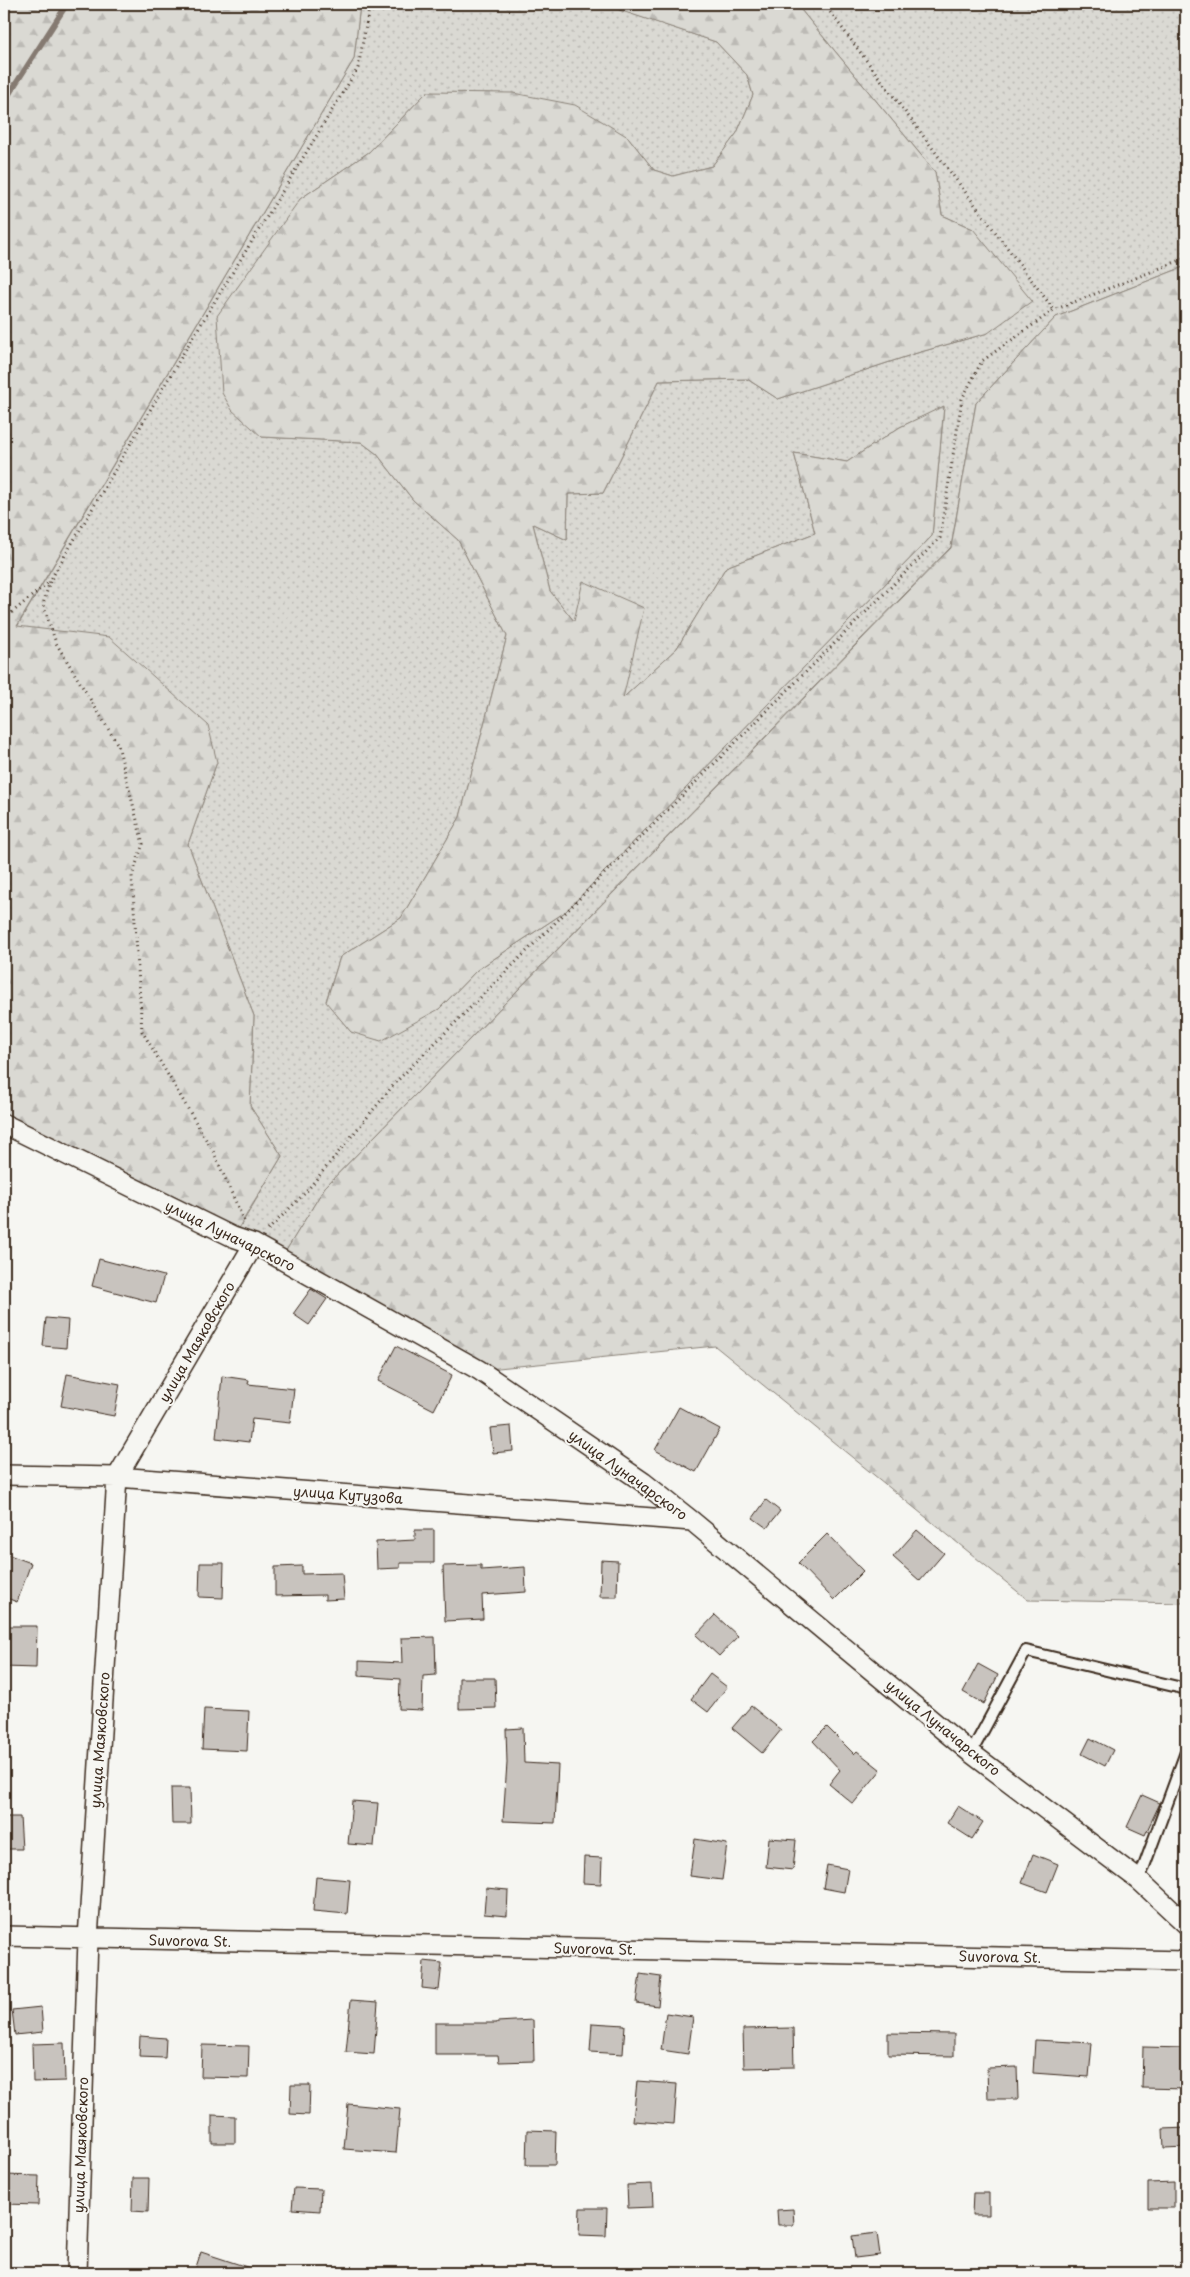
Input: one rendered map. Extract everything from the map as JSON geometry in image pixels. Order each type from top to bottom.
[{"type":"street","name":"улица Луначарского","points":[[4,1124],[234,1237],[254,1244],[479,1370],[643,1482],[971,1753],[1139,1880],[1186,1924]]},
{"type":"street","name":"улица Маяковского","points":[[77,2273],[88,1939],[117,1477],[254,1244]]},
{"type":"street","name":"улица Кутузова","points":[[4,1475],[117,1477],[692,1521]]},
{"type":"street","name":"Suvorova St.","points":[[4,1936],[1186,1961]]},
{"type":"lane","points":[[971,1753],[1026,1651],[1186,1689]]},
{"type":"lane","points":[[1139,1880],[1186,1752]]},
{"type":"path","points":[[370,4],[358,68],[190,342],[50,581],[42,604],[56,643],[118,745],[142,844],[132,876],[142,1031],[214,1153],[254,1244],[305,1193],[396,1082],[940,538],[962,399],[982,361],[1054,310],[1186,258]]},
{"type":"path","points":[[824,4],[1054,310]]},
{"type":"path","points":[[4,619],[50,581]]},
{"type":"green space","points":[[4,4],[360,4],[354,59],[17,626],[109,637],[208,725],[217,762],[188,844],[254,1016],[250,1106],[282,1156],[233,1237],[4,1124]]},
{"type":"green space","points":[[360,4],[613,4],[620,10],[716,42],[747,75],[753,95],[737,133],[712,166],[673,176],[654,170],[628,137],[427,92],[369,152],[300,199],[262,437],[361,442],[377,454],[413,500],[458,540],[507,636],[460,817],[401,918],[340,957],[326,1001],[351,1032],[439,1009],[477,970],[565,912],[932,536],[944,407],[900,427],[847,462],[794,453],[815,533],[726,567],[677,648],[623,698],[574,621],[550,591],[533,524],[567,540],[568,494],[603,493],[659,381],[747,379],[778,399],[917,353],[988,333],[973,229],[942,215],[935,172],[796,4],[1186,4],[1186,266],[1056,317],[976,403],[951,547],[325,1187],[281,1259],[234,1237],[282,1156],[250,1106],[254,1016],[188,844],[217,762],[17,627],[354,59]]},
{"type":"green space","points":[[613,4],[796,4],[935,172],[942,215],[973,229],[1032,301],[988,333],[917,353],[778,399],[747,379],[659,381],[603,493],[568,494],[567,540],[533,524],[550,591],[574,621],[583,581],[644,608],[623,698],[677,648],[726,567],[815,533],[794,453],[847,462],[900,427],[944,406],[932,536],[565,912],[477,970],[439,1009],[381,1041],[351,1032],[326,1002],[340,957],[401,918],[460,817],[507,636],[458,540],[413,500],[377,454],[361,442],[262,437],[232,410],[222,393],[217,316],[300,199],[369,152],[427,92],[513,93],[575,105],[628,137],[654,170],[673,176],[712,166],[737,133],[753,95],[747,75],[716,42],[619,10]]},
{"type":"green space","points":[[1186,266],[1186,1603],[1028,1600],[715,1346],[479,1370],[281,1259],[325,1187],[951,548],[976,403],[1056,317]]},
{"type":"building","points":[[99,1259],[164,1276],[156,1303],[92,1286]]},
{"type":"building","points":[[311,1289],[327,1299],[309,1325],[293,1314]]},
{"type":"building","points":[[46,1318],[68,1320],[66,1348],[43,1346]]},
{"type":"building","points":[[396,1346],[452,1375],[434,1410],[378,1381]]},
{"type":"building","points":[[67,1374],[120,1384],[114,1416],[61,1406]]},
{"type":"building","points":[[222,1376],[249,1380],[248,1384],[294,1389],[290,1423],[252,1419],[249,1442],[216,1438]]},
{"type":"building","points":[[679,1407],[720,1429],[696,1472],[655,1450]]},
{"type":"building","points":[[511,1426],[513,1451],[493,1453],[490,1428]]},
{"type":"building","points":[[766,1500],[780,1511],[767,1528],[753,1518]]},
{"type":"building","points":[[415,1530],[434,1530],[434,1563],[400,1563],[400,1568],[377,1569],[376,1542],[415,1540]]},
{"type":"building","points":[[917,1530],[944,1553],[920,1581],[893,1557]]},
{"type":"building","points":[[827,1534],[863,1571],[834,1600],[798,1563]]},
{"type":"building","points":[[4,1553],[31,1563],[17,1602],[4,1597]]},
{"type":"building","points":[[601,1560],[618,1561],[617,1597],[600,1597]]},
{"type":"building","points":[[200,1563],[224,1563],[223,1598],[199,1597]]},
{"type":"building","points":[[481,1565],[481,1570],[525,1567],[526,1592],[482,1595],[483,1619],[445,1621],[443,1566]]},
{"type":"building","points":[[302,1566],[302,1574],[342,1573],[344,1599],[325,1600],[325,1595],[275,1596],[275,1567]]},
{"type":"building","points":[[715,1615],[738,1636],[719,1656],[696,1635]]},
{"type":"building","points":[[5,1626],[37,1626],[36,1668],[4,1667]]},
{"type":"building","points":[[435,1637],[436,1675],[423,1676],[422,1710],[399,1709],[400,1679],[359,1676],[359,1661],[402,1663],[401,1638]]},
{"type":"building","points":[[978,1664],[998,1675],[984,1704],[963,1692]]},
{"type":"building","points":[[710,1674],[727,1687],[708,1712],[691,1699]]},
{"type":"building","points":[[459,1678],[495,1678],[496,1708],[459,1709]]},
{"type":"building","points":[[751,1706],[781,1730],[762,1753],[732,1728]]},
{"type":"building","points":[[204,1709],[249,1711],[247,1751],[202,1749]]},
{"type":"building","points":[[827,1727],[854,1754],[857,1751],[881,1770],[853,1804],[829,1784],[840,1770],[813,1741]]},
{"type":"building","points":[[523,1728],[524,1763],[558,1765],[555,1823],[503,1821],[507,1763],[506,1729]]},
{"type":"building","points":[[1090,1738],[1113,1750],[1105,1766],[1082,1754]]},
{"type":"building","points":[[171,1788],[190,1788],[191,1824],[172,1824]]},
{"type":"building","points":[[1142,1795],[1160,1803],[1145,1835],[1127,1827]]},
{"type":"building","points":[[352,1801],[378,1803],[374,1846],[348,1844]]},
{"type":"building","points":[[958,1806],[983,1822],[972,1839],[947,1823]]},
{"type":"building","points":[[4,1817],[20,1817],[22,1849],[4,1849]]},
{"type":"building","points":[[769,1838],[796,1840],[793,1870],[766,1867]]},
{"type":"building","points":[[695,1839],[727,1844],[722,1880],[690,1876]]},
{"type":"building","points":[[1033,1854],[1058,1864],[1047,1892],[1022,1883]]},
{"type":"building","points":[[584,1857],[602,1858],[601,1884],[583,1883]]},
{"type":"building","points":[[827,1865],[848,1869],[844,1892],[823,1888]]},
{"type":"building","points":[[316,1877],[350,1880],[347,1914],[313,1911]]},
{"type":"building","points":[[486,1888],[508,1890],[507,1916],[484,1914]]},
{"type":"building","points":[[424,1961],[442,1963],[439,1990],[422,1988]]},
{"type":"building","points":[[640,1974],[661,1977],[658,2006],[636,2003]]},
{"type":"building","points":[[351,2000],[378,2002],[374,2054],[346,2052]]},
{"type":"building","points":[[41,2007],[43,2032],[15,2035],[12,2010]]},
{"type":"building","points":[[666,2013],[693,2017],[688,2054],[661,2050]]},
{"type":"building","points":[[533,2020],[534,2061],[499,2062],[498,2055],[435,2055],[435,2023],[497,2023]]},
{"type":"building","points":[[592,2023],[625,2025],[623,2054],[590,2052]]},
{"type":"building","points":[[793,2028],[794,2067],[744,2068],[743,2029]]},
{"type":"building","points":[[888,2033],[954,2034],[954,2056],[888,2055]]},
{"type":"building","points":[[140,2036],[166,2038],[165,2058],[139,2057]]},
{"type":"building","points":[[1035,2040],[1092,2043],[1089,2077],[1033,2073]]},
{"type":"building","points":[[64,2043],[65,2081],[33,2082],[32,2044]]},
{"type":"building","points":[[202,2045],[249,2046],[248,2078],[201,2077]]},
{"type":"building","points":[[1143,2047],[1186,2048],[1186,2089],[1142,2088]]},
{"type":"building","points":[[1017,2067],[1018,2099],[988,2099],[987,2068]]},
{"type":"building","points":[[637,2081],[677,2084],[674,2124],[633,2121]]},
{"type":"building","points":[[291,2085],[310,2085],[309,2115],[290,2114]]},
{"type":"building","points":[[348,2104],[400,2109],[396,2153],[344,2149]]},
{"type":"building","points":[[212,2115],[235,2116],[235,2143],[212,2143]]},
{"type":"building","points":[[1186,2128],[1186,2147],[1164,2148],[1163,2129]]},
{"type":"building","points":[[527,2130],[556,2131],[555,2165],[526,2165]]},
{"type":"building","points":[[4,2175],[39,2176],[38,2205],[4,2204]]},
{"type":"building","points":[[133,2178],[149,2178],[148,2212],[132,2211]]},
{"type":"building","points":[[1174,2182],[1174,2208],[1148,2208],[1148,2183]]},
{"type":"building","points":[[652,2184],[653,2207],[628,2208],[627,2185]]},
{"type":"building","points":[[294,2188],[321,2189],[320,2211],[292,2209]]},
{"type":"building","points":[[973,2193],[989,2193],[989,2215],[972,2215]]},
{"type":"building","points":[[580,2208],[607,2208],[606,2236],[579,2235]]},
{"type":"building","points":[[793,2209],[794,2225],[778,2225],[777,2210]]},
{"type":"building","points":[[877,2233],[880,2255],[855,2258],[852,2236]]},
{"type":"building","points":[[201,2252],[256,2270],[256,2273],[194,2273]]},
{"type":"waterway","points":[[4,102],[67,4]]}]
